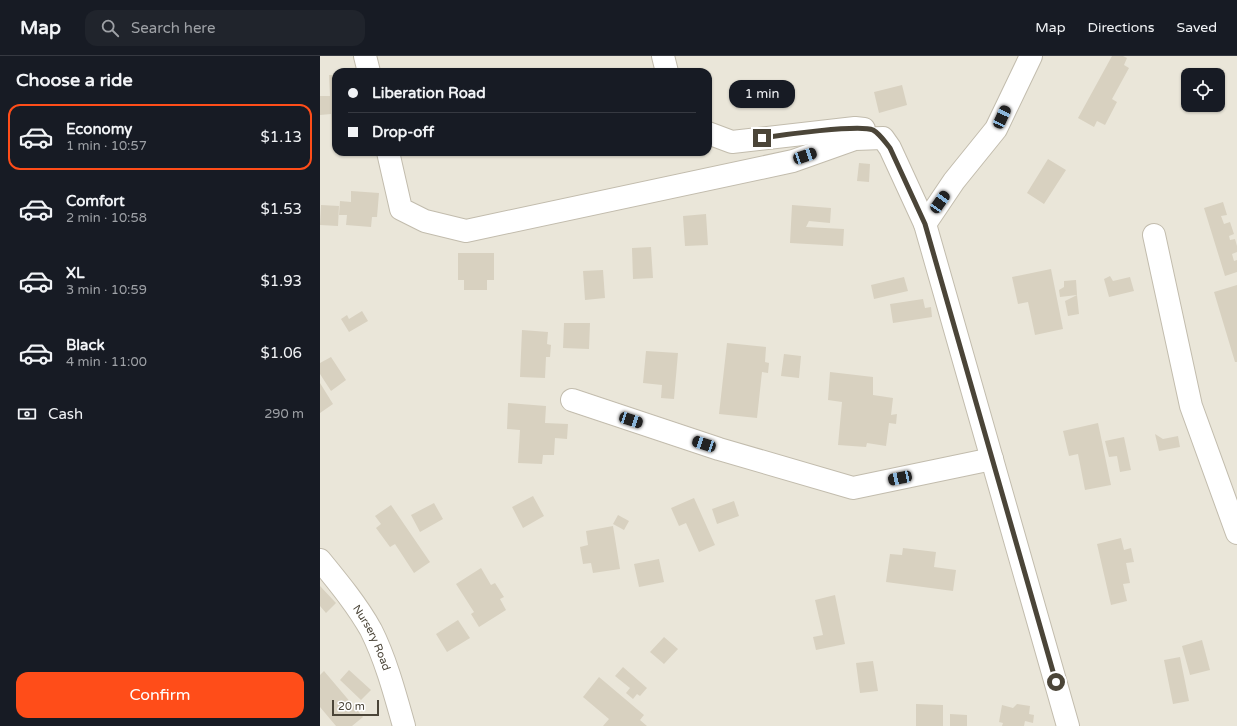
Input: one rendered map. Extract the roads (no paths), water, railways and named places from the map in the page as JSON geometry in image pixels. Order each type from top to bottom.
[{"type":"street","points":[[365,56],[368,68]]},
{"type":"street","points":[[664,56],[666,68]]},
{"type":"street","points":[[925,224],[954,181],[996,129],[1031,56]]},
{"type":"street","points":[[712,134],[732,142],[855,128],[872,130],[883,138],[890,148],[925,224],[1068,726]]},
{"type":"street","points":[[389,156],[401,209],[425,222],[466,231],[793,160],[855,139],[883,138]]},
{"type":"street","points":[[1154,235],[1191,406],[1237,533]]},
{"type":"street","points":[[572,400],[719,449],[853,488],[992,459]]},
{"type":"street","name":"Nursery Road","points":[[320,560],[341,586],[370,630],[391,679],[404,726]]}]
